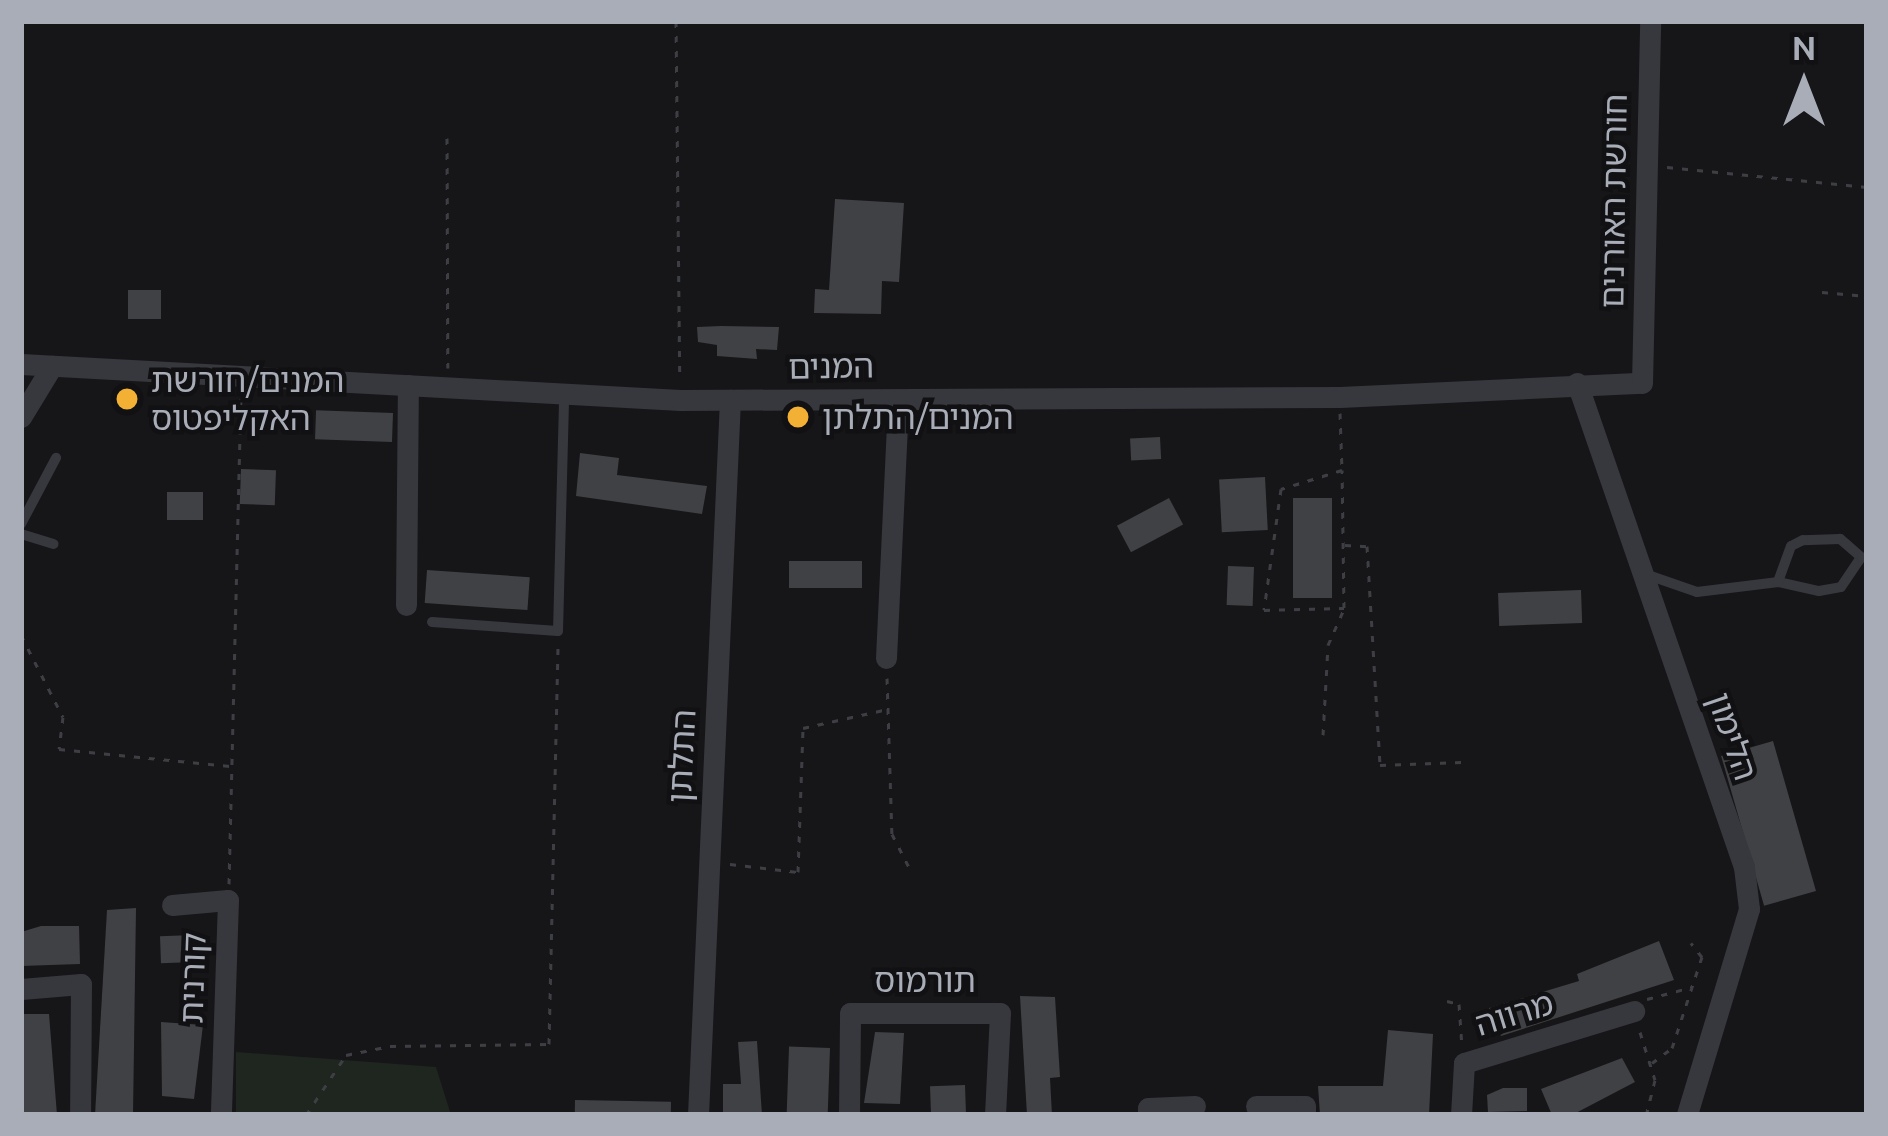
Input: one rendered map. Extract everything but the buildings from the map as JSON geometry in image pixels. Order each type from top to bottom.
[{"type":"street","name":"חורשת האורנים","points":[[1642,383],[1650,21]]},
{"type":"street","name":"המנים","points":[[21,364],[680,400],[1340,397],[1577,382],[1642,383]]},
{"type":"street","points":[[21,417],[52,366]]},
{"type":"street","name":"הלימון","points":[[1577,382],[1744,867],[1749,909],[1687,1115]]},
{"type":"street","points":[[406,604],[408,385]]},
{"type":"street","points":[[886,658],[898,399]]},
{"type":"street","name":"התלתן","points":[[698,1115],[730,400]]},
{"type":"street","name":"קורנית","points":[[172,905],[228,900],[221,1115]]},
{"type":"street","points":[[21,988],[80,984],[80,1115]]},
{"type":"street","name":"מרווה","points":[[1461,1115],[1463,1063],[1634,1011]]},
{"type":"street","name":"תורמוס","points":[[849,1115],[850,1013],[1000,1013],[995,1115]]},
{"type":"street","points":[[1148,1115],[1148,1108],[1195,1106]]},
{"type":"street","points":[[1256,1106],[1305,1106],[1305,1115]]},
{"type":"lane","points":[[432,622],[558,632],[564,394]]},
{"type":"lane","points":[[21,524],[56,458]]},
{"type":"lane","points":[[21,535],[53,544]]},
{"type":"lane","points":[[1642,573],[1696,592],[1778,582],[1841,587],[1861,557],[1840,539],[1803,540],[1791,546],[1778,582]]},
{"type":"path","points":[[676,21],[680,400]]},
{"type":"path","points":[[447,138],[448,387]]},
{"type":"path","points":[[1647,166],[1867,187]]},
{"type":"path","points":[[1822,292],[1867,296]]},
{"type":"path","points":[[228,900],[242,376]]},
{"type":"path","points":[[1323,735],[1328,646],[1344,608],[1340,397]]},
{"type":"path","points":[[1342,470],[1281,489],[1264,610],[1344,608]]},
{"type":"path","points":[[1343,545],[1367,546],[1380,765],[1462,762]]},
{"type":"path","points":[[306,1115],[346,1055],[389,1046],[549,1044],[558,632]]},
{"type":"path","points":[[21,635],[63,717],[59,749],[232,766]]},
{"type":"path","points":[[886,658],[892,834],[912,872]]},
{"type":"path","points":[[709,861],[798,872],[803,728],[888,710]]},
{"type":"path","points":[[1650,1064],[1672,1048],[1702,957],[1691,944]]},
{"type":"path","points":[[1646,1115],[1650,1064],[1634,1011],[1643,1000],[1692,987]]},
{"type":"path","points":[[1447,1000],[1459,1004],[1463,1063]]},
{"type":"shaded area","points":[[236,1052],[436,1067],[451,1115],[236,1115]]},
{"type":"place","name":"המנים/חורשת האקליפטוס","points":[[127,399]]},
{"type":"place","name":"המנים/התלתן","points":[[798,417]]}]
